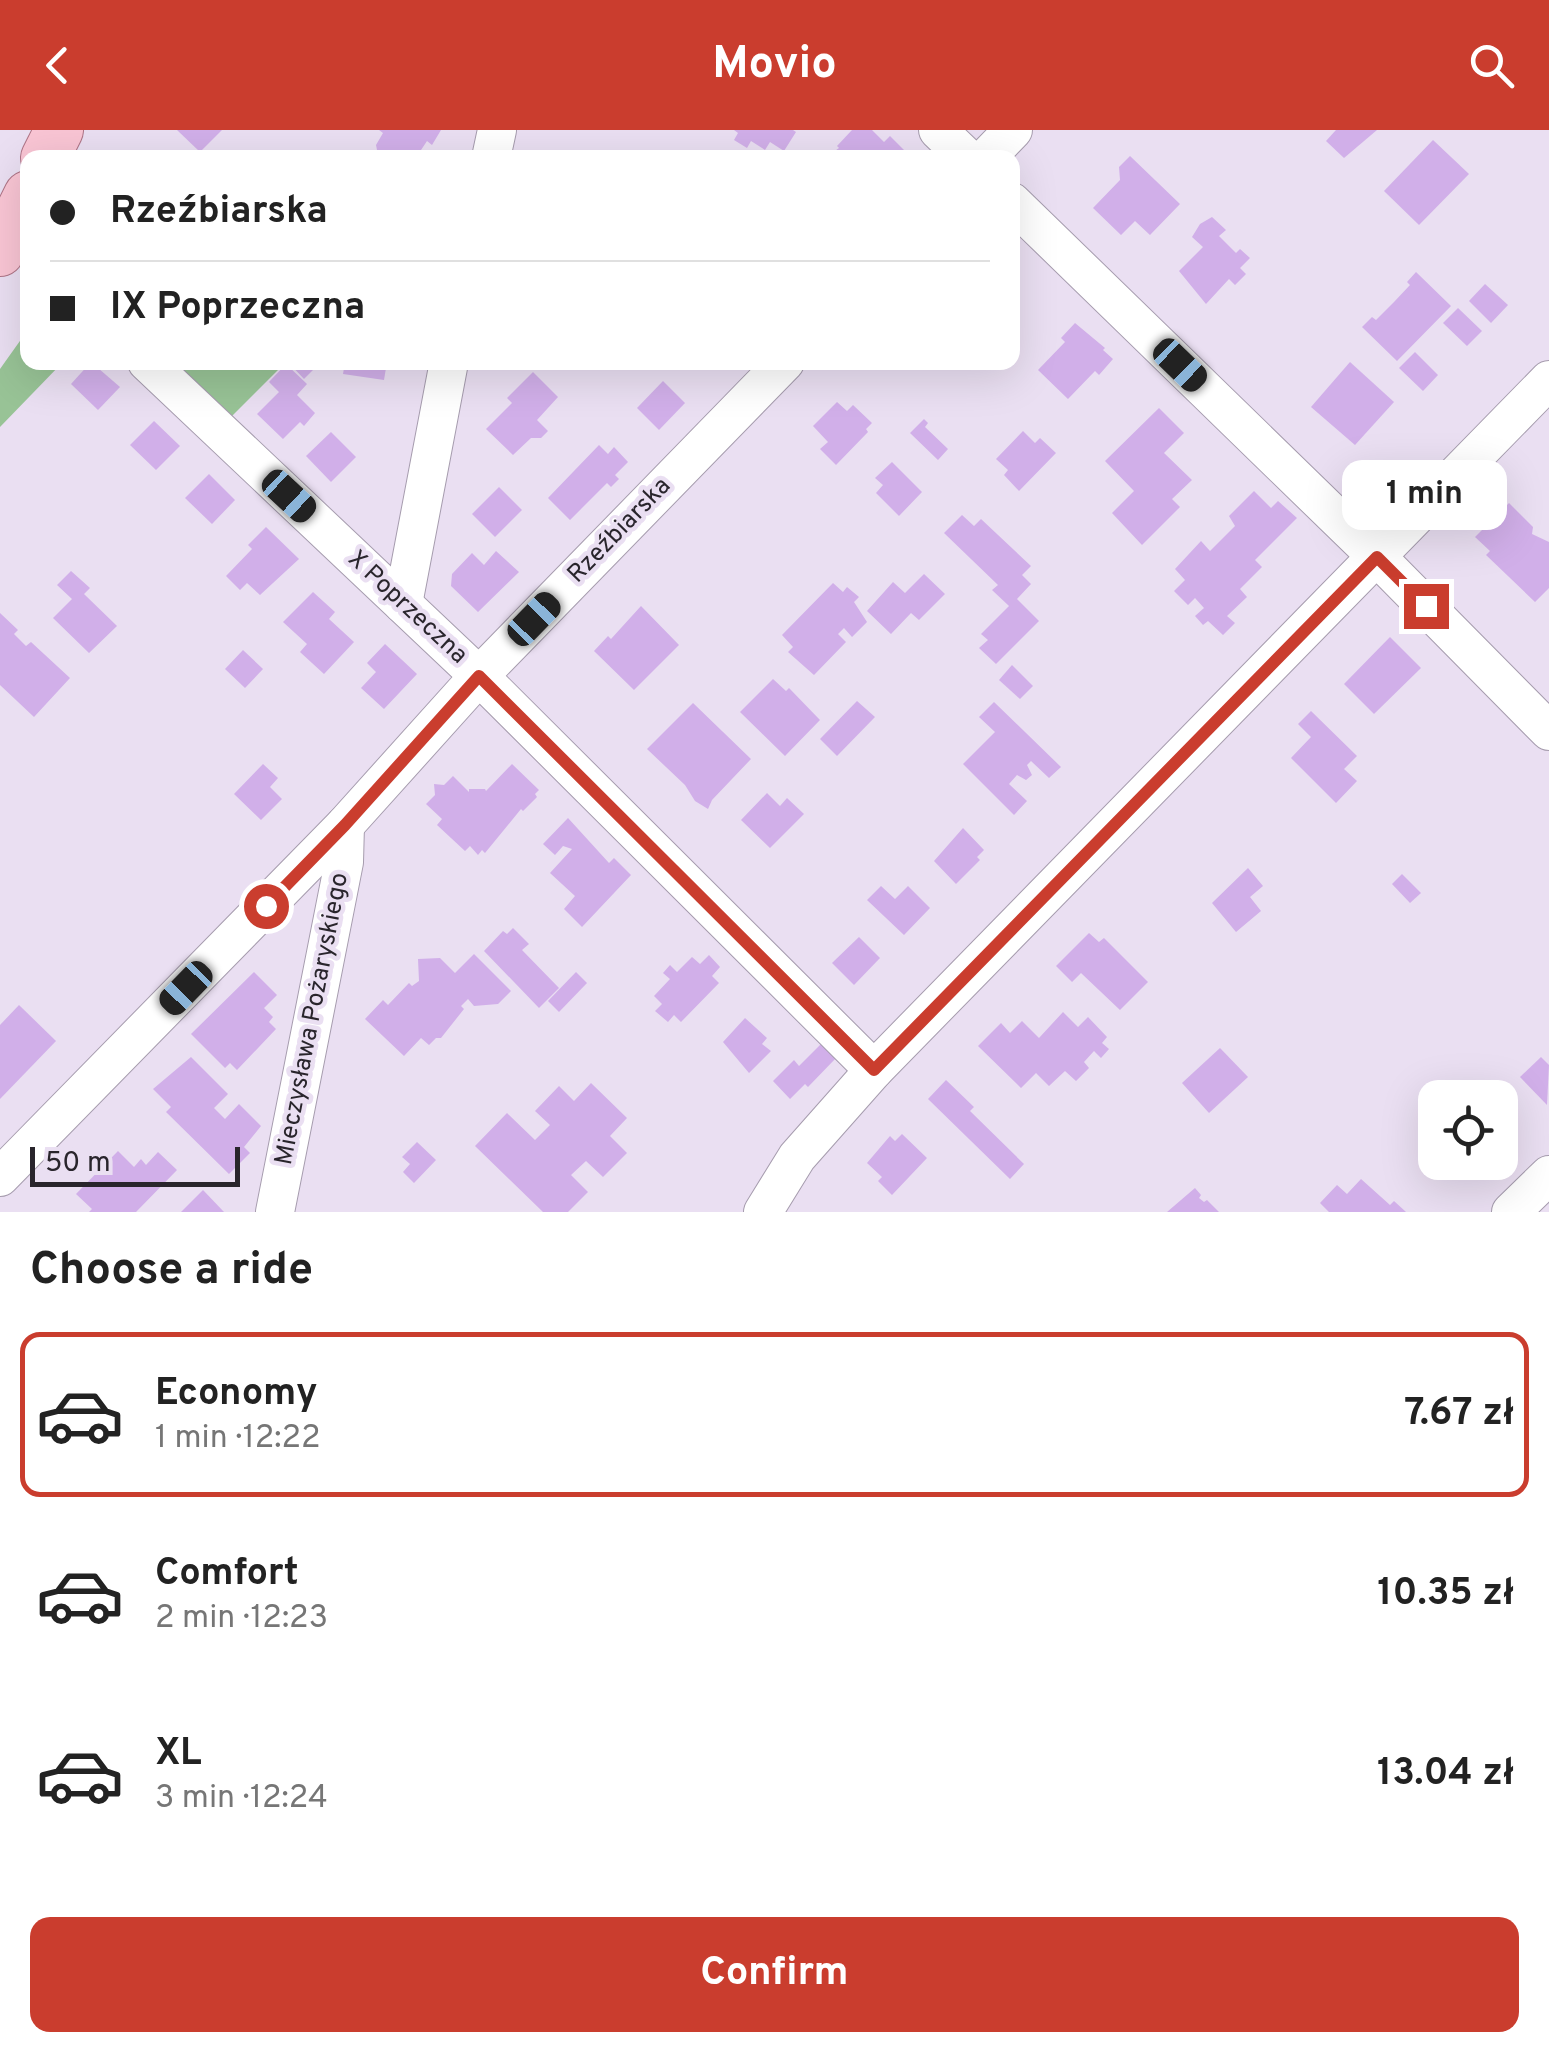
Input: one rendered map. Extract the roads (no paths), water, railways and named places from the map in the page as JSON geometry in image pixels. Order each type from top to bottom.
[{"type":"main road","points":[[0,252],[20,211]]},
{"type":"street","points":[[938,130],[959,150]]},
{"type":"street","points":[[994,150],[1013,130]]},
{"type":"street","points":[[1020,210],[1377,557],[1549,731]]},
{"type":"street","name":"X Poprzeczna","points":[[155,370],[479,676],[874,1070]]},
{"type":"street","points":[[402,604],[447,370]]},
{"type":"street","name":"Rzeźbiarska","points":[[0,1177],[345,825],[479,676],[777,370]]},
{"type":"street","points":[[763,1212],[797,1157],[874,1070],[1549,380]]},
{"type":"street","name":"Mieczysława Pożaryskiego","points":[[274,1212],[344,862],[345,825]]},
{"type":"street","points":[[1511,1212],[1549,1175]]}]
